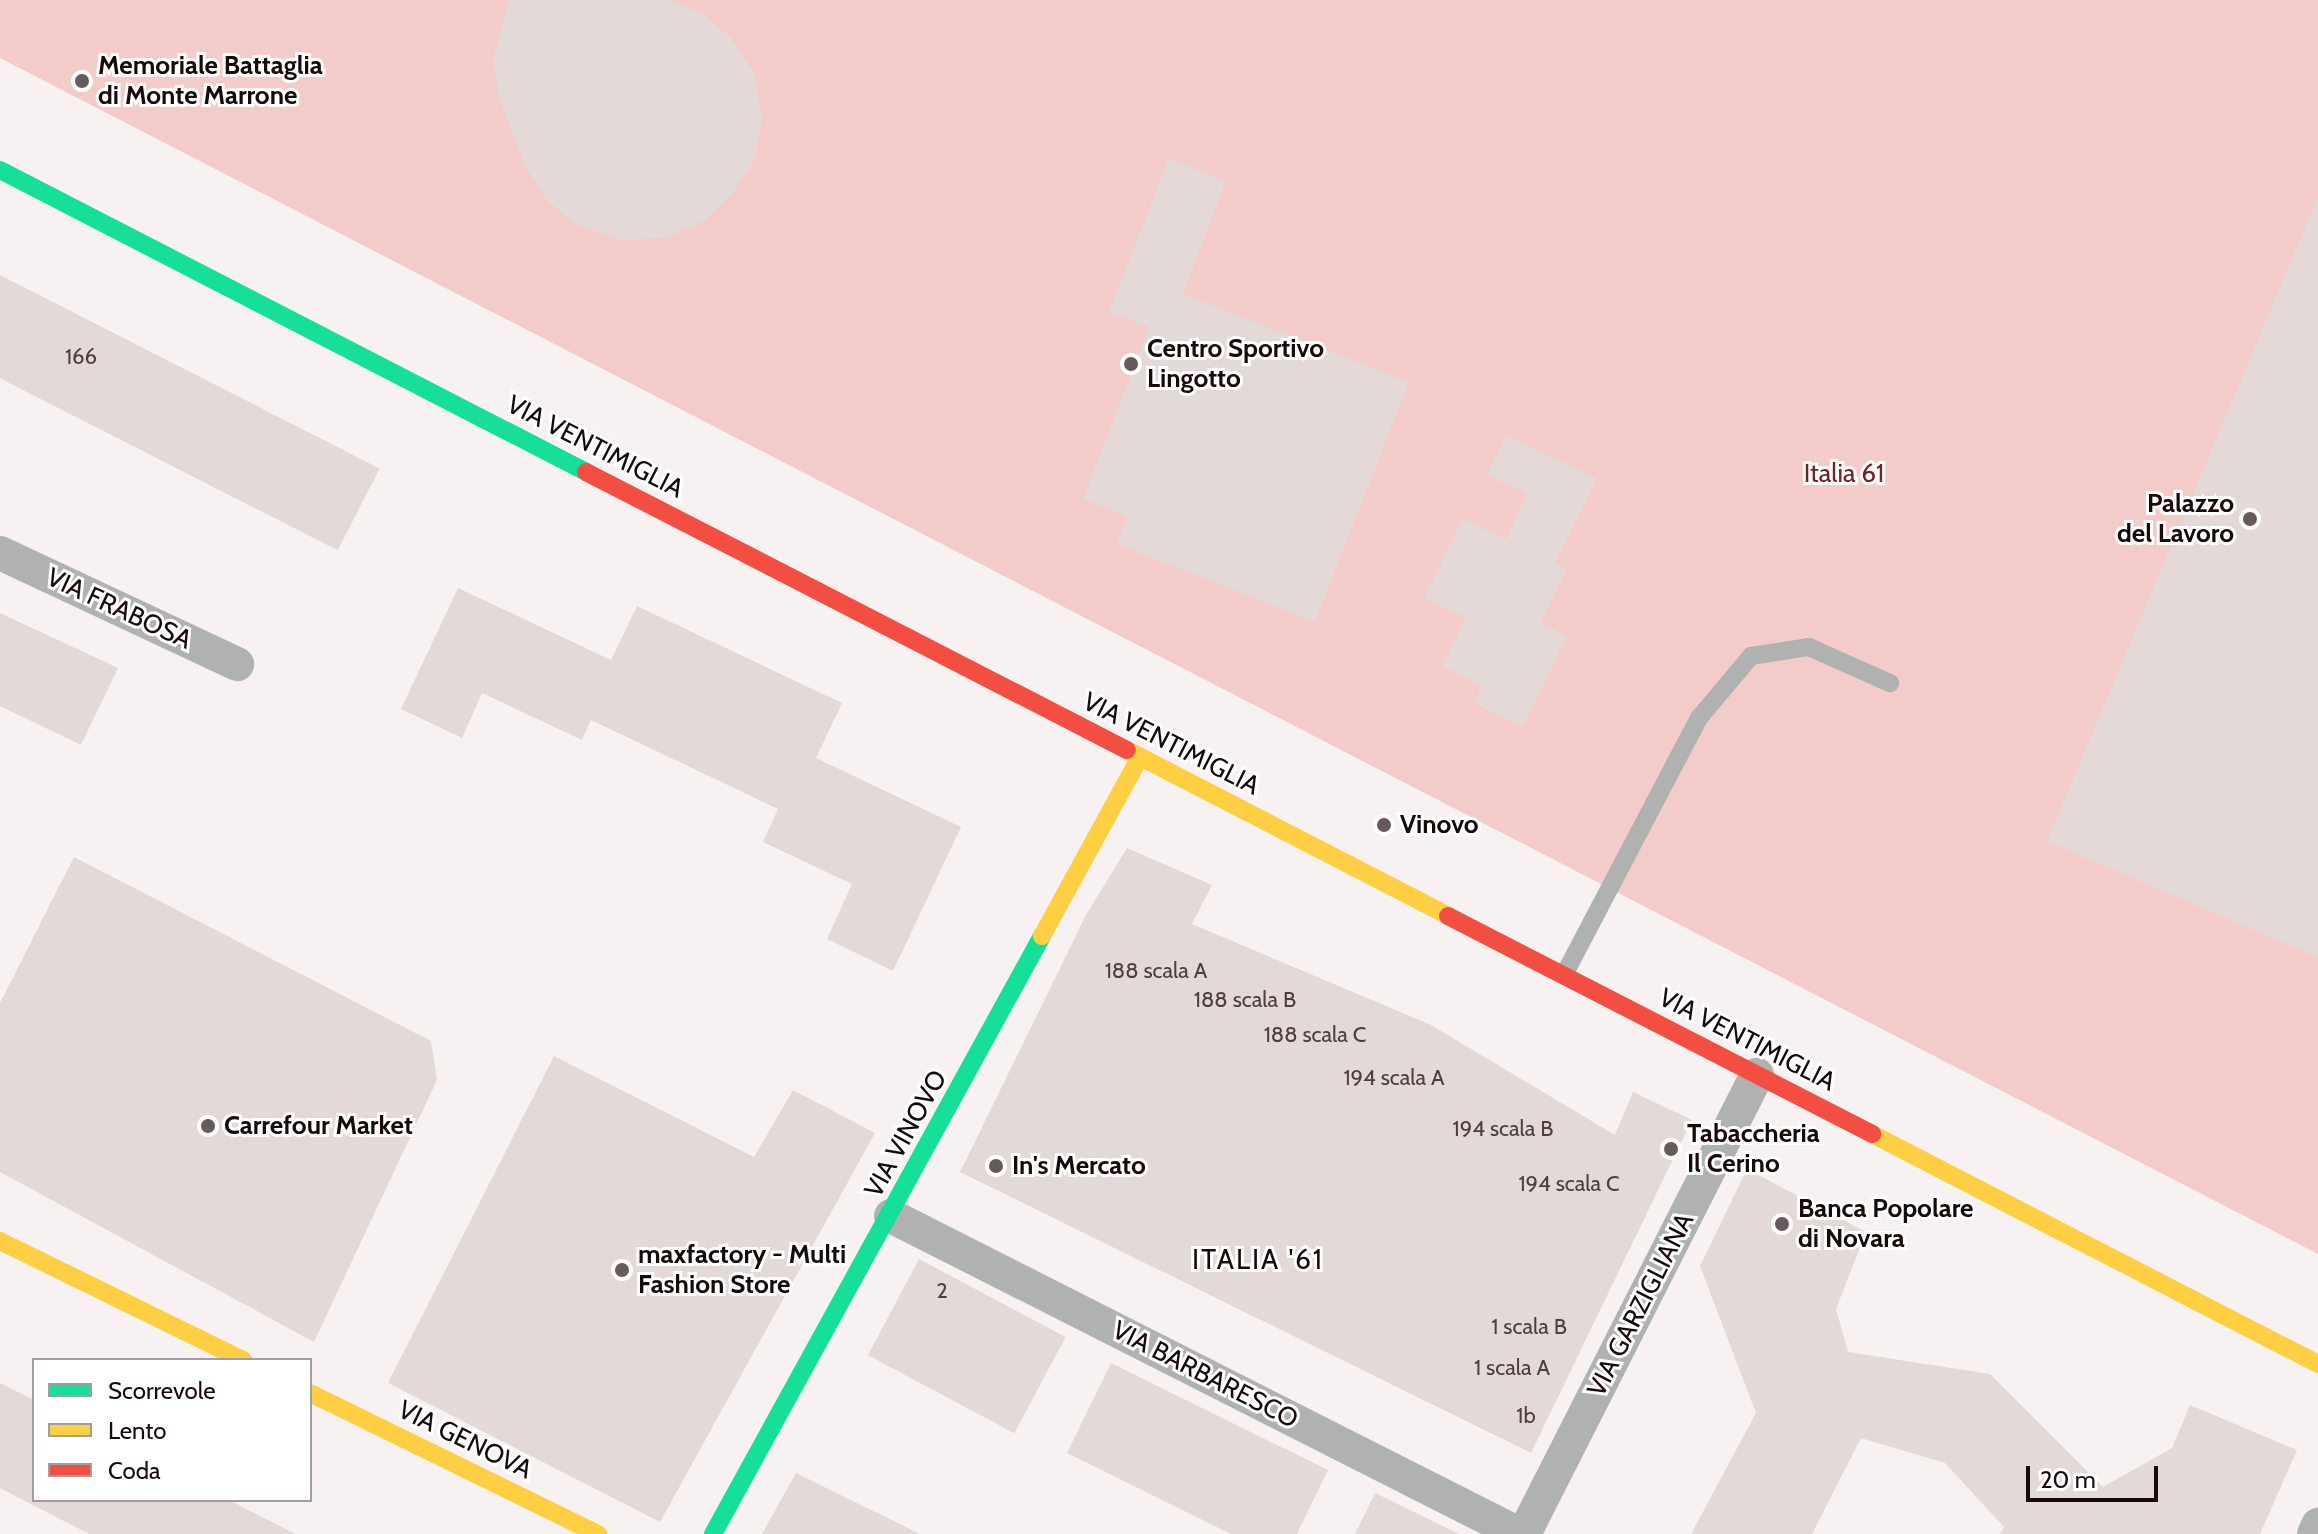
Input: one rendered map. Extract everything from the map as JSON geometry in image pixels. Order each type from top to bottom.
[{"type":"street","name":"VIA VENTIMIGLIA","points":[[0,170],[2318,1364]]},
{"type":"street","name":"VIA FRABOSA","points":[[0,553],[237,664]]},
{"type":"street","name":"VIA VINOVO","points":[[713,1534],[891,1216],[1140,757]]},
{"type":"street","name":"VIA GARZIGLIANA","points":[[1522,1534],[1757,1075]]},
{"type":"street","name":"VIA BARBARESCO","points":[[891,1216],[1522,1534]]},
{"type":"street","points":[[0,1241],[239,1358]]},
{"type":"street","name":"VIA GENOVA","points":[[312,1394],[598,1534]]},
{"type":"street","points":[[2314,1534],[2318,1525]]},
{"type":"lane","points":[[1564,975],[1699,718],[1751,656],[1809,647],[1890,683]]},
{"type":"green space","name":"Italia 61","points":[[0,0],[2318,0],[2318,1254],[0,58]]},
{"type":"building","points":[[509,0],[671,0],[703,14],[731,38],[754,73],[762,117],[755,159],[733,193],[703,222],[666,238],[620,240],[573,223],[546,199],[526,168],[500,100],[493,60]]},
{"type":"building","points":[[1169,158],[1226,181],[1183,294],[1409,382],[1315,622],[1117,544],[1127,517],[1083,499],[1149,327],[1109,312]]},
{"type":"building","name":"Palazzo del Lavoro","points":[[2318,197],[2318,958],[2047,841]]},
{"type":"building","points":[[0,275],[380,468],[338,550],[0,378]]},
{"type":"building","points":[[1506,435],[1597,479],[1555,563],[1567,569],[1541,623],[1567,636],[1523,727],[1474,703],[1482,686],[1442,666],[1466,618],[1424,598],[1463,519],[1506,539],[1527,494],[1487,475]]},
{"type":"building","points":[[458,588],[611,660],[637,606],[842,703],[816,758],[961,827],[893,971],[827,939],[852,884],[763,842],[778,809],[591,720],[582,740],[482,693],[462,738],[401,709]]},
{"type":"building","points":[[0,613],[118,668],[81,745],[0,706]]},
{"type":"building","points":[[1127,848],[1212,885],[1192,924],[1431,1025],[1615,1135],[1633,1092],[1692,1120],[1531,1453],[960,1172],[1086,915]]},
{"type":"building","name":"Carrefour Market","points":[[74,857],[431,1041],[437,1080],[314,1342],[0,1172],[0,1003]]},
{"type":"building","name":"maxfactory - Multi Fashion Store","points":[[554,1056],[754,1157],[793,1090],[875,1133],[660,1522],[388,1383]]},
{"type":"building","points":[[1747,1169],[1866,1232],[1836,1309],[1848,1352],[1990,1374],[2103,1487],[2172,1448],[2190,1405],[2297,1450],[2260,1534],[2000,1534],[2004,1527],[1945,1463],[1861,1438],[1812,1534],[1691,1534],[1756,1413],[1700,1266]]},
{"type":"building","points":[[919,1259],[1066,1337],[1014,1433],[868,1355]]},
{"type":"building","points":[[1111,1363],[1328,1470],[1297,1534],[1231,1534],[1067,1453]]},
{"type":"building","points":[[0,1383],[32,1399],[32,1502],[233,1502],[296,1534],[89,1534],[0,1488]]},
{"type":"building","points":[[796,1473],[920,1534],[762,1534]]},
{"type":"building","points":[[1375,1493],[1459,1534],[1355,1534]]},
{"type":"traffic: fast","points":[[0,170],[586,472]]},
{"type":"traffic: fast","points":[[713,1534],[1042,936]]},
{"type":"traffic: slow","points":[[1127,750],[1448,916]]},
{"type":"traffic: slow","points":[[1042,936],[1140,757]]},
{"type":"traffic: slow","points":[[1872,1134],[2318,1364]]},
{"type":"traffic: slow","points":[[0,1241],[239,1358]]},
{"type":"traffic: slow","points":[[312,1394],[598,1534]]},
{"type":"traffic: jam","points":[[586,472],[1127,750]]},
{"type":"traffic: jam","points":[[1448,916],[1872,1134]]},
{"type":"place","name":"Memoriale Battaglia di Monte Marrone","points":[[82,81]]},
{"type":"place","name":"Centro Sportivo Lingotto","points":[[1131,364]]},
{"type":"place","name":"Palazzo del Lavoro","points":[[2250,519]]},
{"type":"place","name":"Vinovo","points":[[1384,825]]},
{"type":"place","name":"Carrefour Market","points":[[208,1126]]},
{"type":"place","name":"Tabaccheria Il Cerino","points":[[1671,1149]]},
{"type":"place","name":"In's Mercato","points":[[996,1166]]},
{"type":"place","name":"Banca Popolare di Novara","points":[[1782,1224]]},
{"type":"place","name":"maxfactory - Multi Fashion Store","points":[[622,1270]]},
{"type":"district","name":"ITALIA '61","points":[[1258,1259]]}]
